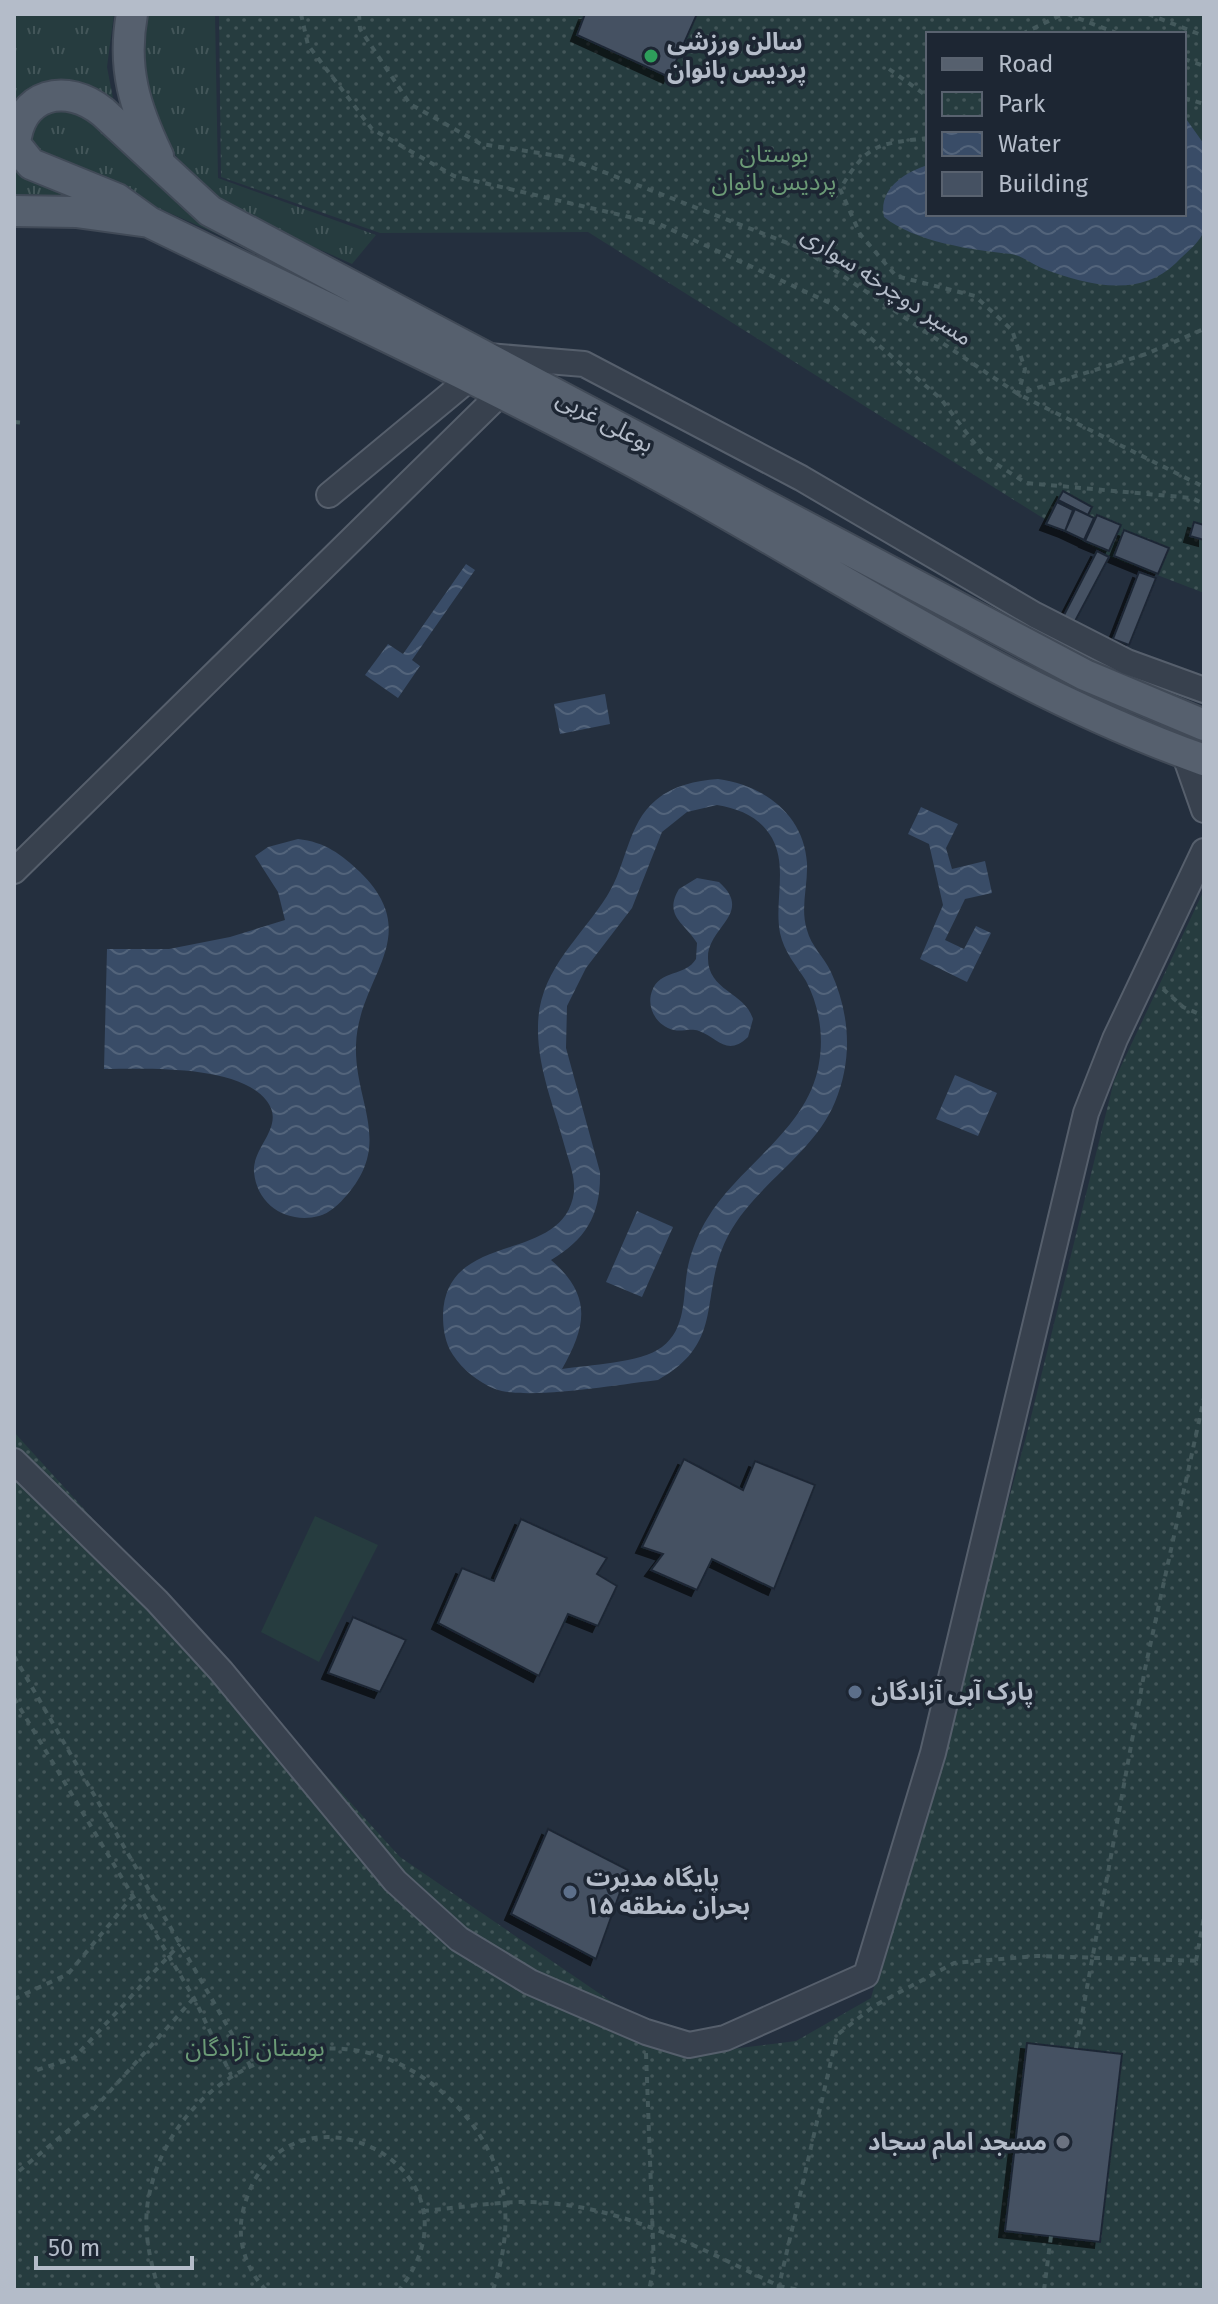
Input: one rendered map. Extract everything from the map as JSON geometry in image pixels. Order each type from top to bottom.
[{"type":"main road","name":"بوعلی غربی","points":[[132,14],[127,53],[130,88],[166,172],[210,211],[475,367],[500,394],[657,474],[1071,706],[1194,756]]},
{"type":"main road","points":[[149,222],[117,199],[31,164],[15,144],[17,122],[26,110],[51,96],[85,100],[103,112],[166,172]]},
{"type":"main road","name":"بوعلی غربی","points":[[14,211],[65,211],[149,222],[475,367],[1085,675],[1204,725]]},
{"type":"street","points":[[329,495],[475,367],[584,364],[801,478],[1035,615],[1127,662],[1204,690]]},
{"type":"street","points":[[14,871],[500,394]]},
{"type":"street","points":[[1194,756],[1204,810]]},
{"type":"street","points":[[14,1461],[157,1601],[241,1694],[395,1881],[459,1939],[530,1982],[646,2032],[689,2045],[725,2038],[866,1975],[933,1753],[1086,1113],[1115,1039],[1204,851]]},
{"type":"path","points":[[301,14],[308,45],[372,129],[454,176],[659,224],[830,303],[941,399],[984,456],[1026,483],[1192,498],[1204,504]]},
{"type":"path","name":"مسیر دوچرخه سواری","points":[[359,14],[360,29],[410,104],[481,144],[565,157],[803,249],[1018,394],[1204,487]]},
{"type":"path","points":[[1026,32],[1065,14],[1114,32]]},
{"type":"path","points":[[1148,14],[1204,36]]},
{"type":"path","points":[[889,69],[926,96]]},
{"type":"path","points":[[926,138],[878,144],[856,163],[840,189],[860,234],[896,276],[975,296],[1012,330],[1025,369],[1018,394]]},
{"type":"path","points":[[1018,394],[1146,354],[1204,329]]},
{"type":"path","points":[[14,422],[24,423]]},
{"type":"path","points":[[1150,967],[1159,985],[1183,1007],[1204,1016]]},
{"type":"path","points":[[1076,2048],[1145,1669],[1204,1398]]},
{"type":"path","points":[[14,1656],[251,2067]]},
{"type":"path","points":[[14,1698],[170,1956],[231,2075]]},
{"type":"path","points":[[14,1999],[68,1974],[134,1895]]},
{"type":"path","points":[[1196,1961],[1204,1917]]},
{"type":"path","points":[[37,2070],[74,2058],[180,1944]]},
{"type":"path","points":[[778,2288],[837,2035],[874,2006],[954,1963],[1036,1956],[1204,1961]]},
{"type":"path","points":[[19,2171],[93,2110],[194,1998]]},
{"type":"path","points":[[646,2032],[654,2267],[649,2290]]},
{"type":"path","points":[[159,2290],[148,2254],[148,2202],[162,2152],[191,2108],[231,2075],[286,2052],[346,2049],[403,2065],[452,2099],[487,2147],[505,2204],[504,2255],[493,2290]]},
{"type":"path","points":[[266,2290],[255,2279],[243,2251],[240,2222],[247,2193],[262,2168],[285,2149],[312,2138],[342,2137],[370,2145],[395,2160],[413,2184],[423,2211],[423,2243],[413,2272],[399,2290]]},
{"type":"path","points":[[423,2211],[527,2202],[587,2209],[651,2227],[778,2288],[799,2290]]},
{"type":"path","points":[[1044,2290],[1051,2236]]},
{"type":"green space","points":[[14,14],[114,14],[107,67],[115,109],[14,106]]},
{"type":"green space","points":[[148,14],[215,14],[218,178],[376,235],[352,264],[263,224],[230,205],[214,195],[178,159],[155,114],[148,90],[145,40]]},
{"type":"green space","name":"بوستان پردیس بانوان","points":[[219,14],[1204,14],[1204,593],[1113,558],[1046,520],[588,232],[380,233],[221,177]]},
{"type":"green space","points":[[61,106],[98,120],[161,188],[253,250],[93,179],[28,145],[28,121]]},
{"type":"green space","points":[[14,163],[118,208],[14,203]]},
{"type":"green space","name":"بوستان آزادگان","points":[[1204,890],[1204,2290],[14,2290],[14,1432],[400,1857],[625,2011],[715,2051],[796,2041],[871,1998],[1026,1437],[1114,1081]]},
{"type":"green space","points":[[315,1516],[378,1545],[319,1662],[261,1632]]},
{"type":"water","points":[[1186,119],[1204,144],[1204,231],[1176,263],[1161,274],[1129,285],[1095,284],[1044,269],[1015,255],[928,239],[897,226],[884,217],[885,198],[895,183],[926,166],[926,216],[1186,216]]},
{"type":"water","points":[[466,564],[475,570],[412,660],[420,666],[398,698],[365,675],[388,644],[403,654]]},
{"type":"water","points":[[605,694],[610,724],[560,734],[554,704]]},
{"type":"water","points":[[718,779],[735,782],[765,795],[789,816],[798,830],[807,863],[804,913],[807,930],[831,972],[845,1020],[847,1053],[841,1086],[825,1121],[813,1138],[740,1216],[729,1234],[714,1277],[703,1332],[680,1365],[658,1380],[598,1388],[528,1393],[495,1389],[471,1375],[453,1355],[445,1336],[443,1315],[449,1288],[463,1269],[483,1257],[550,1230],[566,1215],[574,1192],[572,1171],[541,1058],[538,1027],[545,989],[562,957],[614,884],[633,833],[646,810],[670,791]],"holes":[[[717,805],[755,819],[767,831],[777,849],[780,933],[787,952],[810,990],[819,1021],[820,1053],[813,1086],[788,1127],[737,1181],[704,1223],[687,1270],[681,1318],[671,1338],[662,1347],[641,1357],[562,1369],[576,1339],[581,1312],[574,1286],[551,1260],[574,1243],[589,1224],[600,1187],[600,1172],[566,1048],[567,1006],[586,968],[632,908],[662,832],[687,812]]]},
{"type":"water","points":[[921,807],[958,824],[946,848],[952,869],[985,861],[992,893],[965,899],[945,940],[964,949],[976,926],[991,933],[967,982],[920,959],[943,905],[929,844],[908,834]]},
{"type":"water","points":[[298,839],[332,850],[360,872],[379,895],[388,917],[384,957],[359,1020],[356,1045],[370,1139],[368,1157],[361,1176],[334,1208],[307,1218],[276,1210],[256,1184],[255,1163],[273,1119],[266,1100],[252,1088],[213,1074],[190,1071],[104,1069],[107,949],[169,949],[230,937],[285,920],[278,892],[255,856],[268,847]]},
{"type":"water","points":[[697,878],[719,882],[729,893],[732,903],[727,920],[710,946],[708,957],[713,977],[749,1010],[753,1019],[748,1037],[734,1045],[723,1044],[699,1031],[668,1028],[654,1015],[650,1003],[652,991],[661,979],[686,968],[696,959],[697,943],[674,913],[673,906],[679,889]]},
{"type":"water","points":[[955,1075],[997,1093],[978,1136],[936,1119]]},
{"type":"water","points":[[637,1211],[673,1227],[642,1297],[606,1282]]},
{"type":"building","name":"سالن ورزشی پردیس بانوان","points":[[585,14],[697,14],[669,77],[577,35]]},
{"type":"building","points":[[1063,491],[1092,507],[1088,515],[1058,500]]},
{"type":"building","points":[[1057,502],[1073,510],[1065,531],[1046,524]]},
{"type":"building","points":[[1075,509],[1094,518],[1084,540],[1065,531]]},
{"type":"building","points":[[1097,515],[1121,525],[1109,551],[1085,541]]},
{"type":"building","points":[[1194,522],[1204,525],[1204,540],[1190,536]]},
{"type":"building","points":[[1124,530],[1169,548],[1158,574],[1114,556]]},
{"type":"building","points":[[1097,551],[1109,557],[1074,623],[1063,617]]},
{"type":"building","points":[[1139,572],[1156,578],[1129,645],[1113,639]]},
{"type":"building","points":[[684,1459],[743,1490],[755,1461],[815,1485],[774,1589],[712,1559],[697,1590],[651,1570],[663,1554],[642,1547]]},
{"type":"building","points":[[521,1519],[607,1558],[597,1574],[617,1586],[598,1626],[568,1614],[539,1676],[438,1623],[462,1568],[494,1581]]},
{"type":"building","points":[[353,1617],[406,1640],[380,1692],[328,1673]]},
{"type":"building","name":"پایگاه مدیرت بحران منطقه ۱۵","points":[[548,1829],[628,1870],[596,1959],[511,1914]]},
{"type":"building","name":"مسجد امام سجاد","points":[[1027,2043],[1122,2054],[1100,2242],[1005,2231]]},
{"type":"place","name":"سالن ورزشی پردیس بانوان","points":[[651,56]]},
{"type":"place","name":"پارک آبی آزادگان","points":[[855,1692]]},
{"type":"place","name":"پایگاه مدیرت بحران منطقه ۱۵","points":[[570,1892]]},
{"type":"place","name":"مسجد امام سجاد","points":[[1063,2142]]}]
